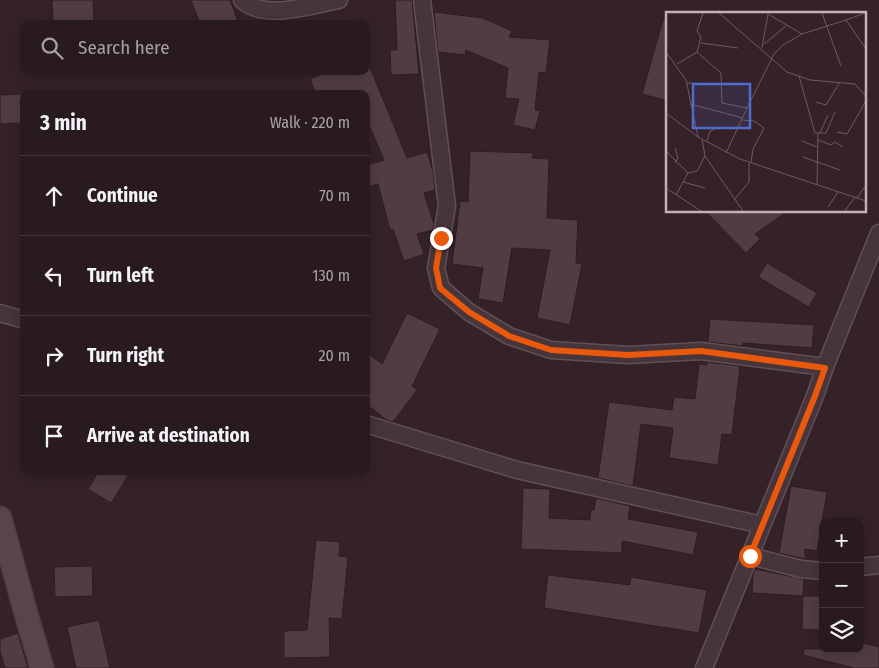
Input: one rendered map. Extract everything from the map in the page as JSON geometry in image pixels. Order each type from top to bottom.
[{"type":"street","points":[[242,0],[256,8],[280,11],[339,0]]},
{"type":"street","points":[[422,0],[447,206],[436,268],[440,288],[469,312],[509,336],[551,350],[628,355],[701,351],[825,368]]},
{"type":"street","points":[[704,668],[879,233]]},
{"type":"street","points":[[0,313],[20,319]]},
{"type":"street","points":[[370,425],[517,470],[762,525]]},
{"type":"street","points":[[0,518],[42,668]]},
{"type":"street","points":[[750,556],[801,569],[819,571]]},
{"type":"street","points":[[864,567],[879,565]]},
{"type":"building","points":[[52,0],[93,0],[94,20],[53,20]]},
{"type":"building","points":[[191,0],[230,0],[238,20],[198,20]]},
{"type":"building","points":[[395,0],[412,0],[419,74],[391,75],[390,50],[397,50]]},
{"type":"building","points":[[434,12],[483,18],[512,31],[509,37],[550,40],[546,73],[539,72],[535,110],[540,111],[535,130],[513,125],[519,99],[505,98],[508,68],[466,50],[465,55],[438,52]]},
{"type":"building","points":[[663,20],[666,21],[666,100],[642,94]]},
{"type":"building","points":[[370,67],[407,158],[427,152],[433,171],[435,190],[424,193],[434,224],[433,230],[417,234],[424,254],[404,261],[393,229],[390,230],[378,184],[370,186],[370,164],[384,160],[370,127],[370,90],[314,90],[310,79],[320,75],[370,75]]},
{"type":"building","points":[[20,94],[20,123],[0,124],[0,95]]},
{"type":"building","points":[[470,151],[534,153],[532,158],[549,159],[547,218],[578,220],[576,263],[582,264],[570,325],[537,318],[550,250],[512,248],[503,303],[478,299],[483,268],[452,264],[460,201],[468,202]]},
{"type":"building","points":[[706,212],[787,212],[755,234],[760,239],[746,253]]},
{"type":"building","points":[[767,263],[817,293],[809,307],[758,277]]},
{"type":"building","points":[[407,313],[440,329],[412,386],[417,390],[393,422],[387,420],[370,407],[370,355],[382,364]]},
{"type":"building","points":[[710,319],[814,325],[812,348],[743,343],[743,346],[708,342]]},
{"type":"building","points":[[707,362],[740,366],[732,435],[722,434],[718,465],[669,458],[673,428],[641,424],[633,486],[598,478],[609,402],[672,410],[674,397],[695,399],[699,364],[707,365]]},
{"type":"building","points":[[97,475],[128,475],[111,503],[88,489]]},
{"type":"building","points":[[791,486],[827,492],[823,518],[819,518],[817,551],[805,549],[805,559],[779,553]]},
{"type":"building","points":[[523,488],[550,489],[549,518],[590,520],[591,510],[594,510],[596,498],[630,506],[628,519],[698,532],[693,555],[622,541],[622,553],[521,549]]},
{"type":"building","points":[[316,540],[340,542],[339,556],[348,557],[342,619],[329,618],[330,657],[284,658],[284,631],[307,630]]},
{"type":"building","points":[[92,566],[93,596],[55,597],[54,567]]},
{"type":"building","points":[[755,569],[804,579],[803,596],[752,593]]},
{"type":"building","points":[[548,575],[630,585],[631,577],[707,590],[699,633],[544,608]]},
{"type":"building","points":[[803,596],[819,596],[819,630],[802,629]]},
{"type":"building","points":[[99,620],[110,668],[76,668],[67,627]]},
{"type":"building","points":[[18,633],[28,668],[5,668],[0,651],[0,639]]},
{"type":"building","points":[[864,643],[879,647],[879,668],[854,668],[803,655],[804,649],[819,649],[819,653],[864,653]]},
{"type":"route","points":[[441,238],[436,268],[440,288],[469,312],[509,336],[551,350],[628,355],[701,351],[825,368],[750,556]]}]
